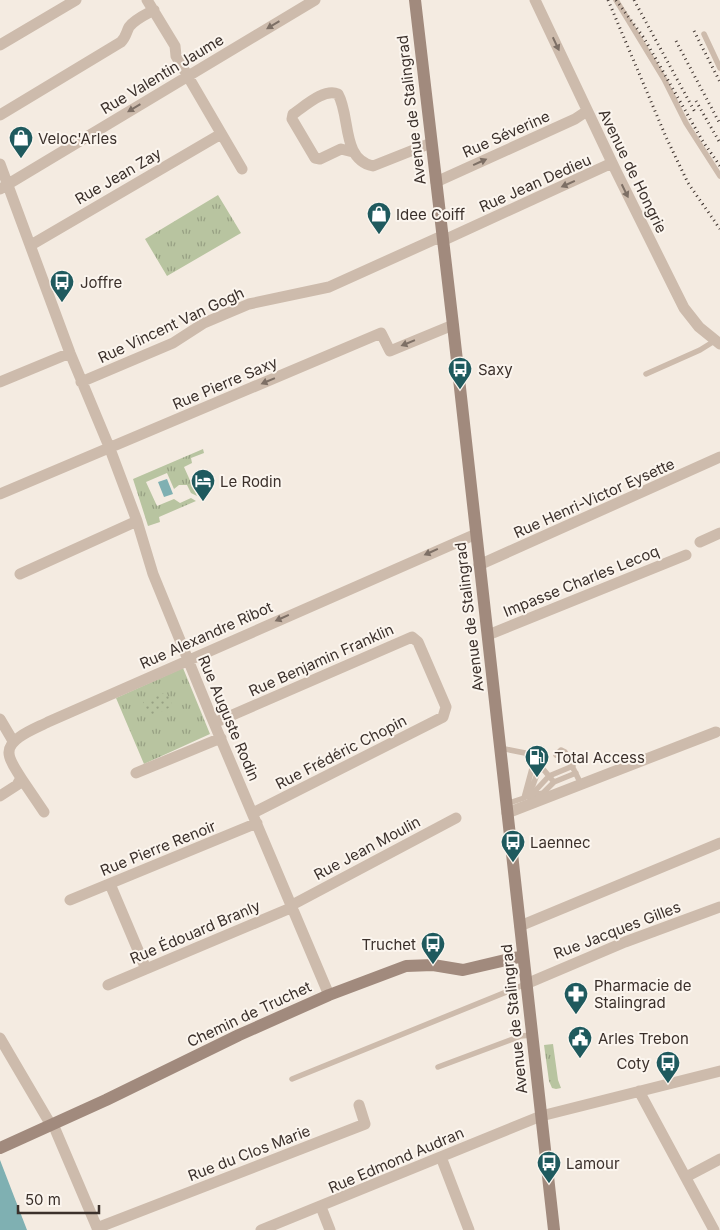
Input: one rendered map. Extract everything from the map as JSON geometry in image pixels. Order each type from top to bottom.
[{"type":"main road","name":"Avenue de Stalingrad","points":[[415,0],[554,1230]]},
{"type":"main road","name":"Chemin de Truchet","points":[[3,1146],[239,1035],[329,996],[406,966],[432,965],[463,970],[523,956]]},
{"type":"street","points":[[0,45],[76,0]]},
{"type":"street","points":[[147,0],[175,46],[176,56],[242,169]]},
{"type":"street","name":"Rue Valentin Jaume","points":[[4,187],[315,0]]},
{"type":"street","name":"Avenue de Hongrie","points":[[535,0],[612,164],[684,308],[699,327],[718,342]]},
{"type":"street","points":[[0,115],[121,42],[126,38],[130,25],[154,10]]},
{"type":"street","points":[[353,152],[345,108],[338,94],[333,92],[323,95],[293,114],[292,119],[315,158],[320,159],[340,149],[353,152],[365,164],[373,166],[431,143]]},
{"type":"street","name":"Rue Séverine","points":[[436,182],[575,119],[587,111]]},
{"type":"street","name":"Rue Jean Zay","points":[[31,245],[221,134]]},
{"type":"street","name":"Rue Auguste Rodin","points":[[0,164],[4,187],[31,245],[81,382],[110,449],[137,522],[153,574],[329,996]]},
{"type":"street","name":"Rue Jean Dedieu","points":[[442,238],[612,164]]},
{"type":"street","name":"Rue Vincent Van Gogh","points":[[81,382],[172,343],[204,323],[249,304],[329,287],[442,238]]},
{"type":"street","name":"Rue Pierre Saxy","points":[[0,494],[381,333],[390,351],[453,325]]},
{"type":"street","points":[[0,382],[70,353]]},
{"type":"street","name":"Rue Henri-Victor Eysette","points":[[480,566],[720,457]]},
{"type":"street","points":[[20,574],[137,522]]},
{"type":"street","points":[[700,542],[720,533]]},
{"type":"street","name":"Rue Alexandre Ribot","points":[[13,741],[48,722],[476,534]]},
{"type":"street","name":"Impasse Charles Lecoq","points":[[488,635],[686,555]]},
{"type":"street","name":"Rue Benjamin Franklin","points":[[214,724],[412,637],[418,642],[446,708],[443,717]]},
{"type":"street","name":"Rue Frédéric Chopin","points":[[255,818],[443,717]]},
{"type":"street","points":[[1,722],[13,741],[8,752],[11,760],[44,812]]},
{"type":"street","points":[[507,808],[581,784],[716,732]]},
{"type":"street","points":[[136,773],[221,738]]},
{"type":"street","points":[[0,796],[17,785],[21,778]]},
{"type":"street","name":"Rue Pierre Renoir","points":[[70,900],[110,884],[255,818]]},
{"type":"street","name":"Rue Jean Moulin","points":[[292,906],[456,818]]},
{"type":"street","points":[[520,926],[720,843]]},
{"type":"street","points":[[110,884],[146,969]]},
{"type":"street","name":"Rue Édouard Branly","points":[[108,985],[292,906]]},
{"type":"street","name":"Rue Jacques Gilles","points":[[526,984],[625,942],[720,907]]},
{"type":"street","points":[[0,1038],[55,1130],[98,1229]]},
{"type":"street","name":"Rue Edmond Audran","points":[[261,1230],[541,1116],[720,1070]]},
{"type":"street","points":[[639,1092],[714,1230]]},
{"type":"street","name":"Rue du Clos Marie","points":[[98,1229],[365,1124],[359,1105]]},
{"type":"street","points":[[441,1157],[469,1230]]},
{"type":"street","points":[[686,1177],[718,1163]]},
{"type":"street","points":[[321,1207],[330,1230]]},
{"type":"lane","points":[[616,0],[664,79],[686,123],[720,176]]},
{"type":"lane","points":[[704,34],[720,68]]},
{"type":"lane","points":[[646,374],[718,342]]},
{"type":"lane","points":[[500,748],[525,753],[554,782]]},
{"type":"lane","points":[[556,755],[564,750],[581,784]]},
{"type":"lane","points":[[524,798],[534,761]]},
{"type":"lane","points":[[524,798],[533,786],[540,766]]},
{"type":"lane","points":[[507,808],[536,790],[549,776],[573,766]]},
{"type":"lane","points":[[524,798],[543,793],[554,782],[576,773]]},
{"type":"lane","points":[[292,1079],[526,984]]},
{"type":"lane","points":[[438,1067],[520,1036],[532,1035]]},
{"type":"green space","points":[[218,195],[241,233],[167,276],[145,239]]},
{"type":"green space","points":[[203,449],[204,453],[191,458],[192,463],[184,467],[197,496],[191,493],[187,485],[179,485],[174,489],[167,473],[146,482],[157,506],[174,499],[180,503],[191,498],[196,501],[159,517],[160,522],[148,526],[133,479]]},
{"type":"green space","points":[[183,668],[210,734],[144,764],[116,698]]},
{"type":"green space","points":[[166,692],[173,706],[150,717],[143,702]]},
{"type":"green space","points":[[553,1044],[558,1080],[561,1088],[556,1089],[552,1088],[549,1081],[544,1045]]},
{"type":"water","points":[[167,479],[173,494],[164,497],[158,482]]},
{"type":"water","points":[[0,1160],[27,1230],[0,1230]]},
{"type":"railway","points":[[608,0],[666,137],[688,183],[720,229]]},
{"type":"railway","points":[[616,0],[644,38],[702,140],[720,166]]},
{"type":"railway","points":[[634,0],[696,114]]},
{"type":"railway","points":[[694,31],[720,82]]},
{"type":"railway","points":[[676,41],[720,124]]},
{"type":"railway","points":[[696,101],[720,143]]},
{"type":"place","name":"Veloc'Arles","points":[[21,159]]},
{"type":"place","name":"Idee Coiff","points":[[379,235]]},
{"type":"place","name":"Joffre","points":[[62,303]]},
{"type":"place","name":"Saxy","points":[[460,390]]},
{"type":"place","name":"Le Rodin","points":[[203,502]]},
{"type":"place","name":"Total Access","points":[[537,778]]},
{"type":"place","name":"Laennec","points":[[513,863]]},
{"type":"place","name":"Truchet","points":[[433,965]]},
{"type":"place","name":"Pharmacie de Stalingrad","points":[[576,1015]]},
{"type":"place","name":"Arles Trebon","points":[[580,1059]]},
{"type":"place","name":"Coty","points":[[668,1084]]},
{"type":"place","name":"Lamour","points":[[549,1184]]}]
